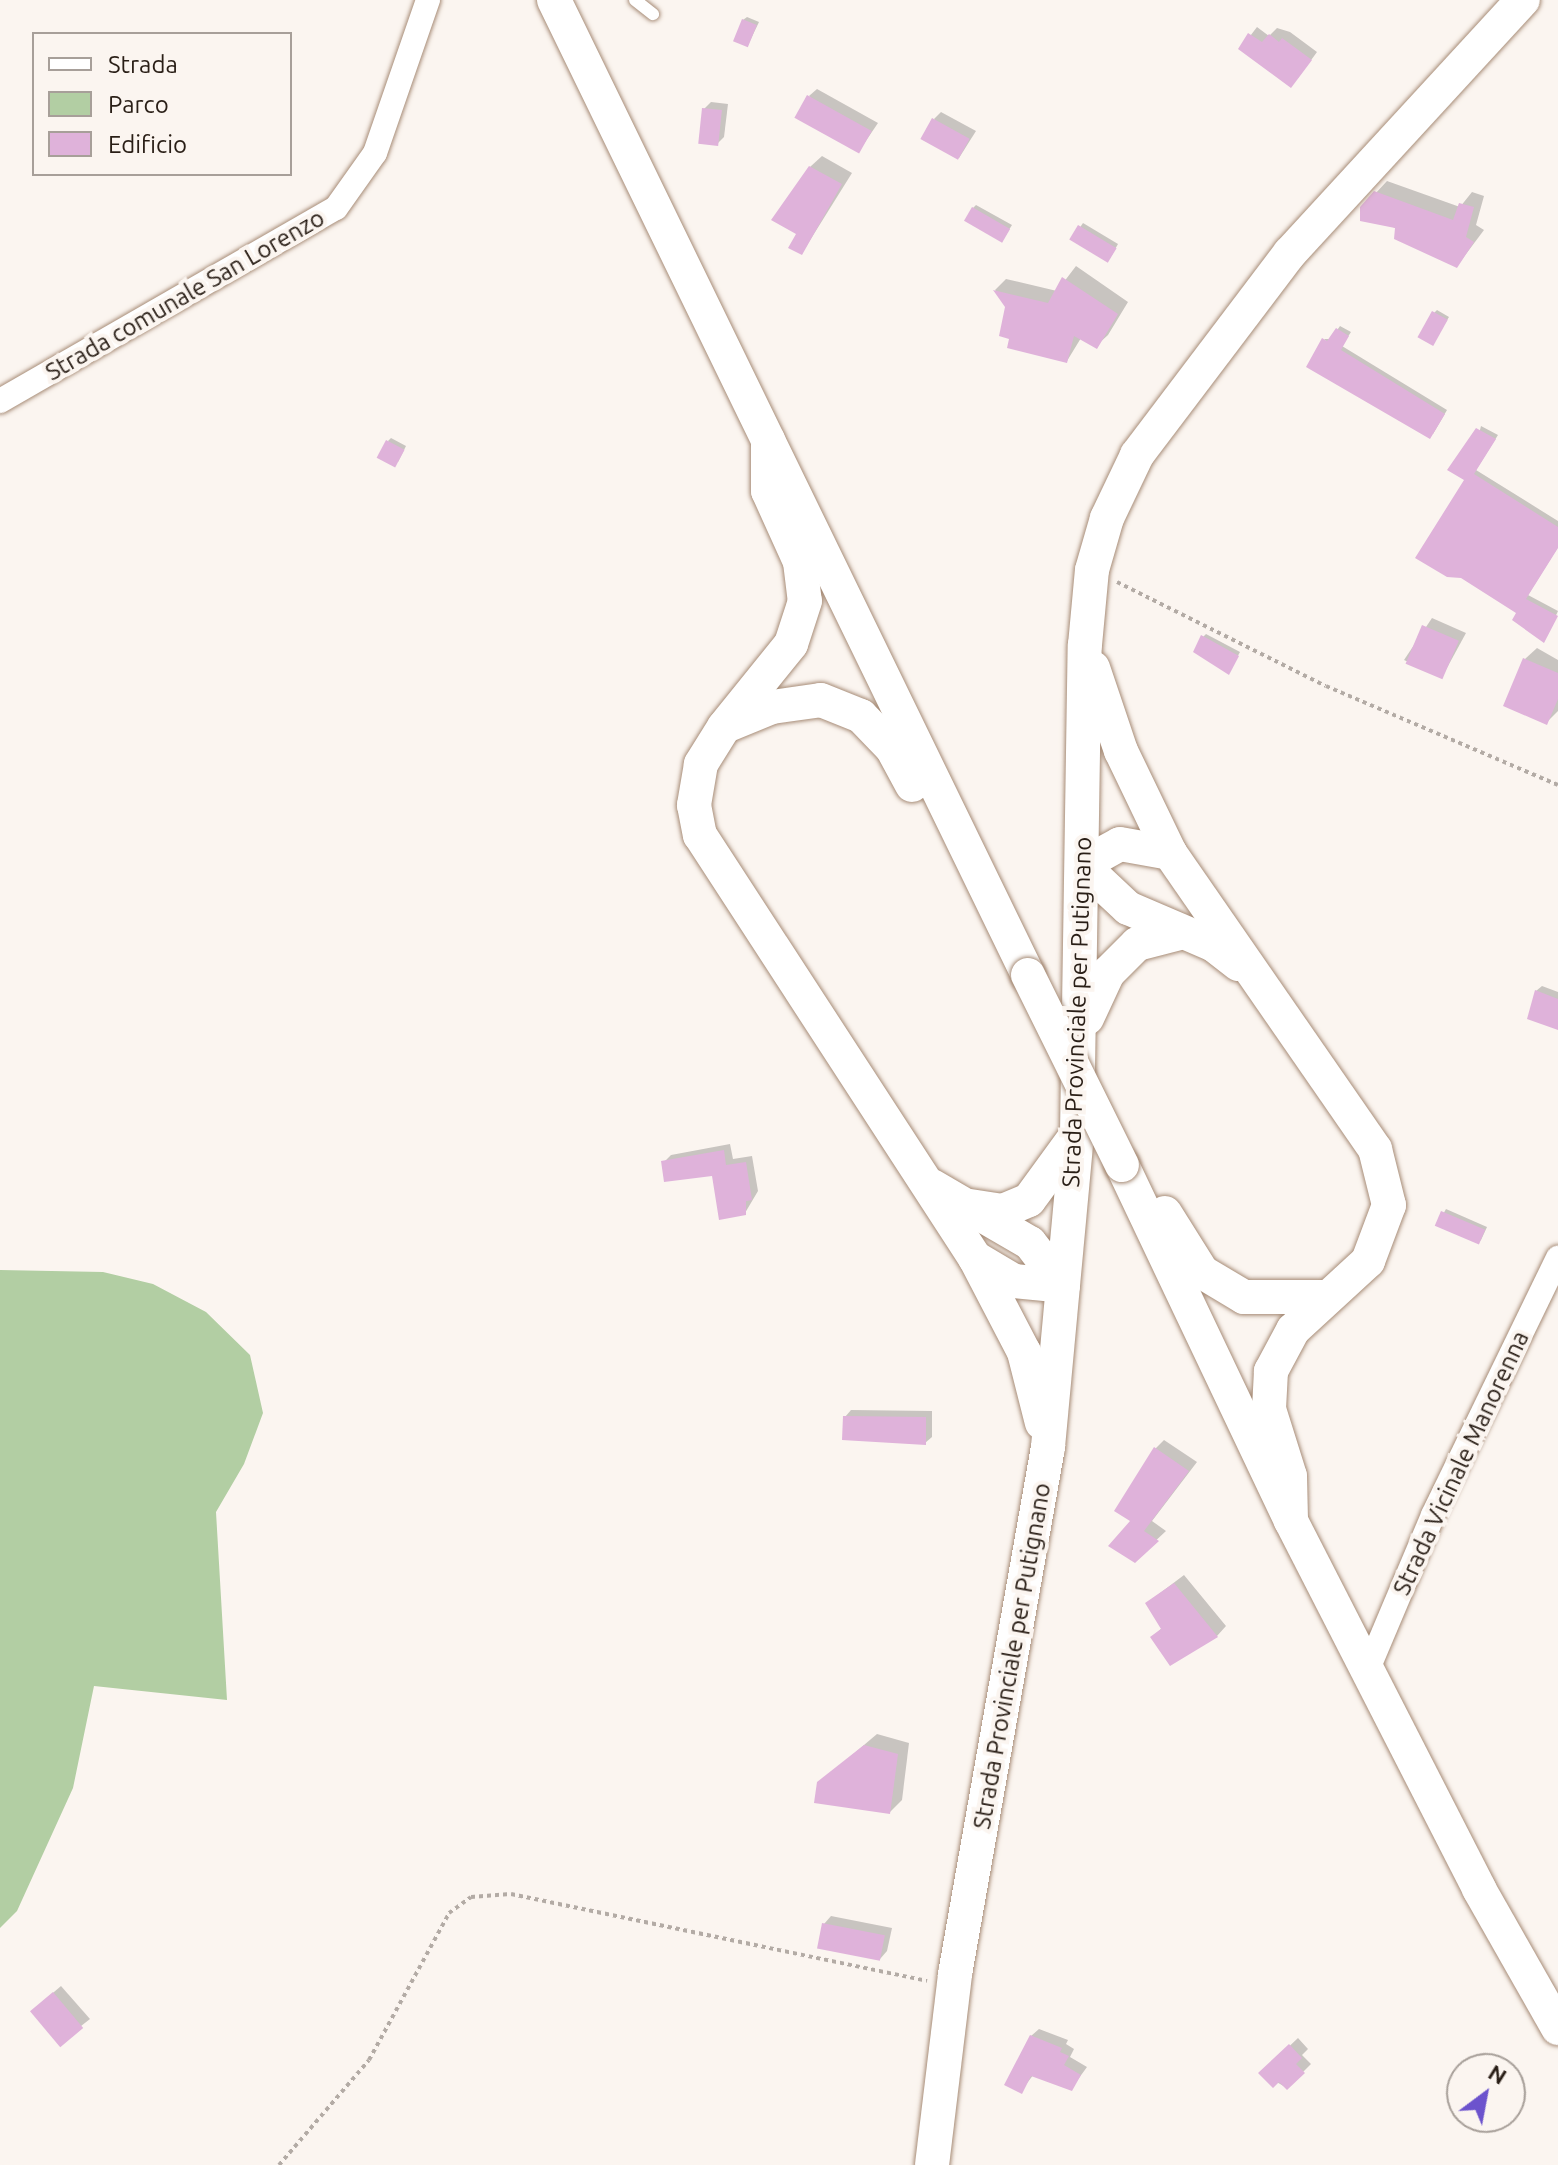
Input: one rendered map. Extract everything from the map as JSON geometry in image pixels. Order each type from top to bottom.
[{"type":"main road","points":[[554,0],[971,865],[1125,1171],[1291,1521],[1479,1889],[1558,2028]]},
{"type":"main road","name":"Strada Provinciale per Putignano","points":[[932,2165],[953,1987],[1048,1447],[1077,1134],[1085,645],[1092,570],[1107,518],[1137,455],[1271,278],[1523,0]]},
{"type":"main road","points":[[768,440],[768,491],[800,562],[805,601],[791,644],[724,727],[701,764],[694,805],[700,835],[975,1258],[1024,1352],[1048,1447]]},
{"type":"main road","points":[[1085,645],[1121,751],[1170,853],[1375,1149],[1389,1205],[1368,1261],[1325,1297],[1293,1330],[1271,1371],[1269,1409],[1290,1476],[1291,1521]]},
{"type":"main road","points":[[724,727],[772,707],[821,700],[861,716],[892,748],[927,813],[971,865]]},
{"type":"main road","points":[[1170,853],[1120,844],[1082,865],[1128,908],[1180,933],[1214,945],[1253,976]]},
{"type":"main road","points":[[1081,1030],[1108,973],[1137,944],[1180,933]]},
{"type":"main road","points":[[966,1206],[1003,1211],[1029,1200],[1077,1134]]},
{"type":"main road","points":[[1125,1171],[1167,1215],[1202,1272],[1244,1297],[1325,1297]]},
{"type":"main road","points":[[925,1181],[1030,1243],[1063,1286]]},
{"type":"main road","points":[[975,1258],[1014,1281],[1063,1286]]},
{"type":"street","name":"Strada comunale San Lorenzo","points":[[0,401],[336,208],[375,153],[428,0]]},
{"type":"street","name":"Strada Vicinale Manorenna","points":[[1368,1669],[1433,1515],[1558,1258]]},
{"type":"lane","points":[[635,0],[653,14]]},
{"type":"path","points":[[1092,570],[1326,686],[1558,785]]},
{"type":"path","points":[[279,2165],[369,2060],[449,1913],[471,1897],[511,1894],[953,1987]]},
{"type":"green space","points":[[0,1270],[103,1272],[153,1284],[206,1312],[250,1355],[263,1413],[244,1464],[216,1512],[227,1700],[94,1686],[73,1788],[17,1911],[0,1928]]},
{"type":"building","points":[[742,19],[757,25],[748,47],[733,41]]},
{"type":"building","points":[[1248,33],[1262,42],[1269,34],[1279,42],[1282,38],[1312,60],[1291,88],[1238,49]]},
{"type":"building","points":[[807,95],[872,131],[859,154],[794,118]]},
{"type":"building","points":[[702,108],[722,110],[718,146],[698,144]]},
{"type":"building","points":[[932,118],[970,139],[958,160],[920,139]]},
{"type":"building","points":[[809,166],[842,184],[802,255],[788,248],[796,234],[771,220]]},
{"type":"building","points":[[1374,191],[1453,220],[1459,203],[1474,207],[1466,237],[1474,242],[1457,268],[1394,239],[1395,228],[1360,221],[1360,207]]},
{"type":"building","points":[[972,207],[1010,229],[1002,243],[964,221]]},
{"type":"building","points":[[1078,225],[1117,248],[1108,263],[1069,240]]},
{"type":"building","points":[[1062,277],[1118,314],[1097,349],[1074,336],[1067,363],[1007,348],[1009,339],[999,336],[1005,307],[993,290],[1048,303]]},
{"type":"building","points":[[1432,311],[1448,320],[1433,346],[1417,337]]},
{"type":"building","points":[[1336,328],[1349,336],[1341,350],[1445,414],[1430,439],[1306,367],[1322,338],[1327,341]]},
{"type":"building","points":[[1476,428],[1496,439],[1474,474],[1558,527],[1558,548],[1526,599],[1558,616],[1544,643],[1512,620],[1516,613],[1461,578],[1447,577],[1415,558],[1464,480],[1447,470]]},
{"type":"building","points":[[386,440],[405,450],[395,468],[377,458]]},
{"type":"building","points":[[1422,625],[1459,641],[1442,679],[1406,664]]},
{"type":"building","points":[[1201,635],[1239,656],[1229,675],[1193,652]]},
{"type":"building","points":[[1523,658],[1558,673],[1558,699],[1547,725],[1503,706]]},
{"type":"building","points":[[1535,990],[1558,999],[1558,1030],[1527,1019]]},
{"type":"building","points":[[724,1150],[726,1165],[746,1162],[752,1200],[746,1201],[746,1215],[719,1220],[712,1176],[664,1182],[661,1161]]},
{"type":"building","points":[[1441,1211],[1485,1230],[1479,1244],[1435,1226]]},
{"type":"building","points":[[843,1416],[926,1417],[926,1445],[842,1440]]},
{"type":"building","points":[[1154,1447],[1189,1471],[1144,1531],[1159,1541],[1135,1563],[1108,1546],[1130,1521],[1114,1511]]},
{"type":"building","points":[[1174,1583],[1218,1637],[1170,1666],[1150,1637],[1161,1629],[1145,1603]]},
{"type":"building","points":[[864,1745],[898,1754],[890,1814],[814,1803],[817,1782]]},
{"type":"building","points":[[822,1923],[885,1935],[880,1961],[817,1949]]},
{"type":"building","points":[[53,1992],[83,2028],[60,2047],[30,2011]]},
{"type":"building","points":[[1030,2035],[1062,2048],[1060,2052],[1069,2056],[1064,2065],[1081,2075],[1072,2091],[1031,2076],[1022,2094],[1004,2085]]},
{"type":"building","points":[[1289,2044],[1302,2058],[1296,2064],[1305,2073],[1287,2090],[1279,2082],[1273,2088],[1258,2073]]}]
